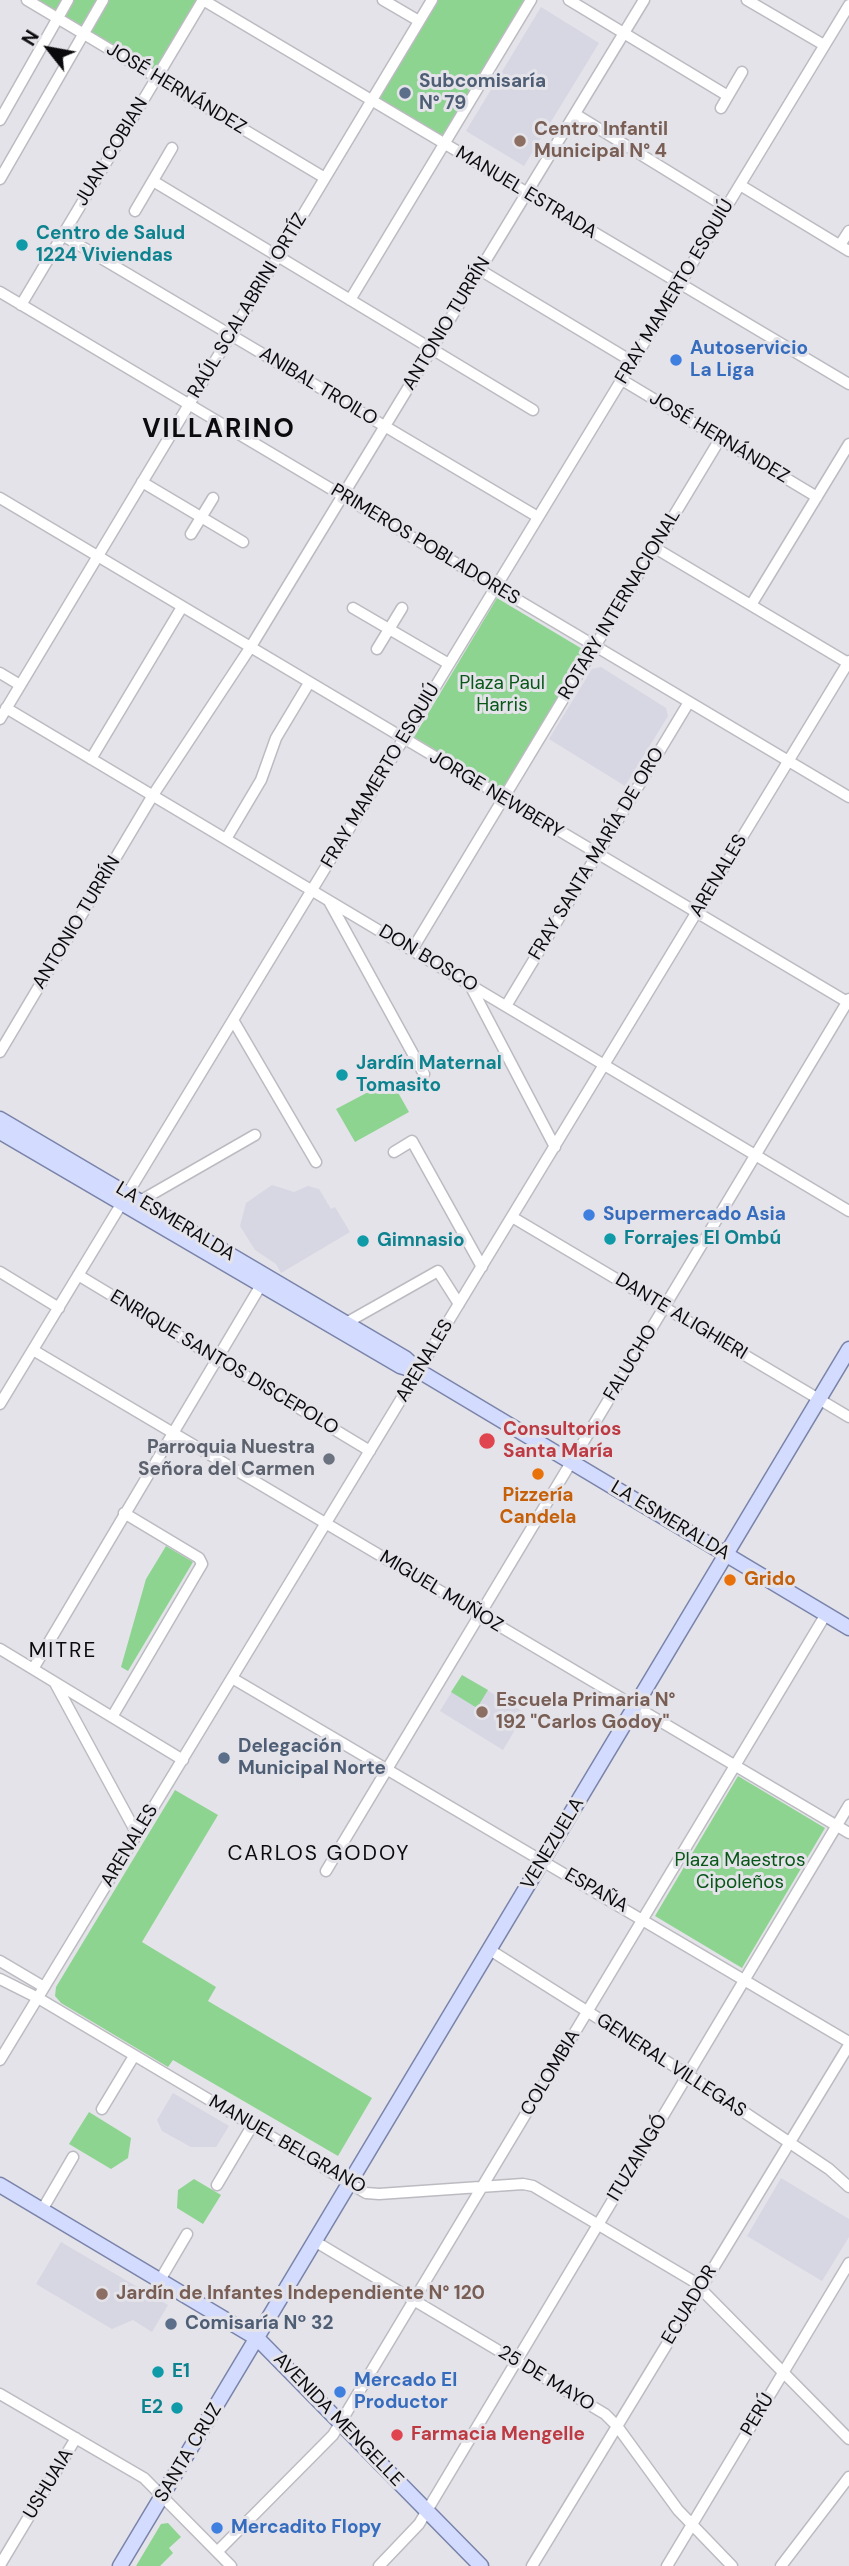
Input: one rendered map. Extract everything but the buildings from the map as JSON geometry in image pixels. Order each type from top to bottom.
[{"type":"main road","name":"LA ESMERALDA","points":[[0,1118],[261,1285],[400,1366],[419,1371]]},
{"type":"main road","name":"LA ESMERALDA","points":[[0,1132],[130,1200],[405,1357],[419,1371],[849,1628]]},
{"type":"main road","name":"VENEZUELA","points":[[258,2339],[849,1349]]},
{"type":"main road","name":"AVENIDA MENGELLE","points":[[0,2185],[258,2339],[481,2566]]},
{"type":"main road","name":"SANTA CRUZ","points":[[120,2566],[258,2339]]},
{"type":"street","name":"JOSÉ HERNÁNDEZ","points":[[27,0],[325,178]]},
{"type":"street","points":[[0,120],[68,0]]},
{"type":"street","points":[[0,179],[103,0]]},
{"type":"street","name":"MANUEL ESTRADA","points":[[203,0],[849,384]]},
{"type":"street","name":"JUAN COBIAN","points":[[21,304],[203,0]]},
{"type":"street","points":[[383,0],[419,22]]},
{"type":"street","name":"RAÚL SCALABRINI ORTÍZ","points":[[0,719],[432,0]]},
{"type":"street","points":[[350,300],[531,0]]},
{"type":"street","points":[[569,0],[728,96]]},
{"type":"street","name":"ANTONIO TURRÍN","points":[[0,1052],[153,795],[250,648],[644,0]]},
{"type":"street","points":[[747,0],[824,45]]},
{"type":"street","name":"FRAY MAMERTO ESQUIÚ","points":[[0,1404],[78,1275],[130,1200],[233,1020],[849,5]]},
{"type":"street","points":[[721,108],[742,72]]},
{"type":"street","points":[[575,114],[726,207]]},
{"type":"street","points":[[135,211],[172,148]]},
{"type":"street","points":[[153,181],[533,410]]},
{"type":"street","points":[[740,185],[845,248],[849,231]]},
{"type":"street","name":"ANIBAL TROILO","points":[[62,235],[538,517]]},
{"type":"street","points":[[480,270],[632,362]]},
{"type":"street","name":"PRIMEROS POBLADORES","points":[[0,292],[849,797]]},
{"type":"street","name":"JOSÉ HERNÁNDEZ","points":[[622,380],[817,497]]},
{"type":"street","name":"ROTARY INTERNACIONAL","points":[[412,950],[720,439]]},
{"type":"street","points":[[751,605],[849,444]]},
{"type":"street","points":[[142,482],[243,542]]},
{"type":"street","name":"JORGE NEWBERY","points":[[0,498],[848,1002]]},
{"type":"street","points":[[191,534],[213,498]]},
{"type":"street","points":[[655,548],[751,605],[847,667]]},
{"type":"street","points":[[91,759],[182,607]]},
{"type":"street","points":[[353,608],[449,664]]},
{"type":"street","points":[[377,649],[402,608]]},
{"type":"street","name":"ARENALES","points":[[0,2060],[847,667]]},
{"type":"street","points":[[0,673],[20,685]]},
{"type":"street","points":[[226,839],[261,780],[276,738],[309,683]]},
{"type":"street","name":"FRAY SANTA MARÍA DE ORO","points":[[506,1006],[689,702]]},
{"type":"street","name":"DON BOSCO","points":[[6,708],[849,1210]]},
{"type":"street","points":[[329,900],[424,1074]]},
{"type":"street","points":[[470,985],[555,1147]]},
{"type":"street","name":"FALUCHO","points":[[326,1871],[848,1002]]},
{"type":"street","points":[[233,1020],[316,1162]]},
{"type":"street","points":[[130,1200],[255,1135]]},
{"type":"street","points":[[394,1152],[412,1141],[482,1267]]},
{"type":"street","name":"DANTE ALIGHIERI","points":[[512,1217],[849,1417]]},
{"type":"street","points":[[346,1323],[438,1271],[459,1304]]},
{"type":"street","points":[[0,1272],[59,1308]]},
{"type":"street","name":"ENRIQUE SANTOS DISCEPOLO","points":[[78,1275],[370,1451]]},
{"type":"street","points":[[33,1669],[261,1285]]},
{"type":"street","name":"MIGUEL MUÑOZ","points":[[33,1350],[849,1833]]},
{"type":"street","points":[[112,1717],[202,1564],[199,1558],[124,1513]]},
{"type":"street","name":"COLOMBIA","points":[[217,2552],[321,2450],[341,2423],[826,1614]]},
{"type":"street","points":[[0,1649],[183,1760]]},
{"type":"street","name":"ESPAÑA","points":[[232,1678],[643,1919],[849,2044]]},
{"type":"street","points":[[54,1682],[138,1834]]},
{"type":"street","name":"ITUZAINGÓ","points":[[379,2566],[410,2536],[427,2511],[849,1805]]},
{"type":"street","name":"GENERAL VILLEGAS","points":[[490,1950],[688,2075],[829,2169],[849,2187]]},
{"type":"street","points":[[0,1961],[44,1987]]},
{"type":"street","name":"MANUEL BELGRANO","points":[[0,1979],[38,1998],[350,2184],[374,2194],[530,2185],[685,2276],[849,2439]]},
{"type":"street","name":"ECUADOR","points":[[533,2566],[849,2044]]},
{"type":"street","points":[[102,2109],[134,2056]]},
{"type":"street","points":[[217,2185],[252,2126]]},
{"type":"street","points":[[42,2210],[73,2157]]},
{"type":"street","points":[[160,2280],[187,2234]]},
{"type":"street","name":"25 DE MAYO","points":[[316,2242],[601,2412],[617,2426],[691,2525],[732,2566]]},
{"type":"street","name":"PERÚ","points":[[667,2566],[849,2263]]},
{"type":"street","points":[[0,2394],[136,2473],[231,2566]]},
{"type":"street","name":"USHUAIA","points":[[0,2566],[76,2438]]},
{"type":"street","points":[[781,2566],[849,2477]]},
{"type":"shaded area","points":[[541,7],[599,43],[524,166],[466,131]]},
{"type":"shaded area","points":[[601,667],[666,708],[668,716],[625,786],[549,739],[592,669]]},
{"type":"shaded area","points":[[272,1185],[294,1192],[308,1186],[319,1189],[331,1209],[335,1207],[350,1232],[281,1273],[276,1264],[255,1250],[240,1226],[246,1203]]},
{"type":"shaded area","name":"Escuela Primaria N° 192 \"Carlos Godoy\"","points":[[462,1675],[525,1713],[503,1750],[440,1711]]},
{"type":"shaded area","points":[[173,2093],[229,2126],[216,2147],[191,2147],[162,2131],[157,2120]]},
{"type":"shaded area","points":[[781,2178],[849,2219],[849,2237],[822,2281],[747,2236]]},
{"type":"shaded area","name":"Jardín de Infantes Independiente N° 120","points":[[61,2242],[168,2305],[152,2332],[133,2320],[112,2329],[36,2284]]},
{"type":"green space","points":[[35,0],[197,0],[154,72]]},
{"type":"green space","points":[[432,0],[531,0],[444,144],[371,101]]},
{"type":"green space","name":"Plaza Paul Harris","points":[[497,598],[589,653],[506,792],[414,737]]},
{"type":"green space","points":[[391,1080],[409,1112],[355,1142],[336,1109]]},
{"type":"green space","points":[[166,1546],[193,1562],[128,1671],[121,1667],[146,1579]]},
{"type":"green space","points":[[462,1675],[488,1690],[477,1708],[451,1692]]},
{"type":"green space","name":"Plaza Maestros Cipoleños","points":[[738,1776],[825,1828],[742,1968],[655,1916]]},
{"type":"green space","points":[[175,1790],[218,1815],[142,1942],[216,1987],[208,2001],[372,2098],[338,2156],[173,2060],[168,2067],[61,2003],[55,1996],[56,1987]]},
{"type":"green space","points":[[89,2112],[131,2138],[128,2158],[111,2169],[69,2144]]},
{"type":"green space","points":[[194,2179],[221,2195],[203,2224],[177,2208],[178,2190]]},
{"type":"green space","points":[[168,2523],[181,2537],[169,2548],[173,2553],[160,2566],[136,2566],[161,2524]]},
{"type":"place","name":"Subcomisaría N° 79","points":[[405,93]]},
{"type":"place","name":"Centro Infantil Municipal N° 4","points":[[520,141]]},
{"type":"place","name":"Centro de Salud 1224 Viviendas","points":[[22,245]]},
{"type":"place","name":"Autoservicio La Liga","points":[[676,360]]},
{"type":"place","name":"Jardín Maternal Tomasito","points":[[342,1075]]},
{"type":"place","name":"Supermercado Asia","points":[[589,1215]]},
{"type":"place","name":"Forrajes El Ombú","points":[[610,1239]]},
{"type":"place","name":"Gimnasio","points":[[363,1241]]},
{"type":"place","name":"Consultorios Santa María","points":[[487,1441]]},
{"type":"place","name":"Parroquia Nuestra Señora del Carmen","points":[[329,1459]]},
{"type":"place","name":"Pizzería Candela","points":[[538,1474]]},
{"type":"place","name":"Grido","points":[[730,1580]]},
{"type":"place","name":"Escuela Primaria N° 192 \"Carlos Godoy\"","points":[[482,1712]]},
{"type":"place","name":"Delegación Municipal Norte","points":[[224,1758]]},
{"type":"place","name":"Jardín de Infantes Independiente N° 120","points":[[102,2294]]},
{"type":"place","name":"Comisaría Nº 32","points":[[171,2324]]},
{"type":"place","name":"E1","points":[[158,2372]]},
{"type":"place","name":"Mercado El Productor","points":[[340,2392]]},
{"type":"place","name":"E2","points":[[177,2408]]},
{"type":"place","name":"Farmacia Mengelle","points":[[397,2435]]},
{"type":"place","name":"Mercadito Flopy","points":[[217,2528]]},
{"type":"district","name":"VILLARINO","points":[[219,430]]},
{"type":"district","name":"MITRE","points":[[63,1651]]},
{"type":"district","name":"CARLOS GODOY","points":[[319,1854]]}]
